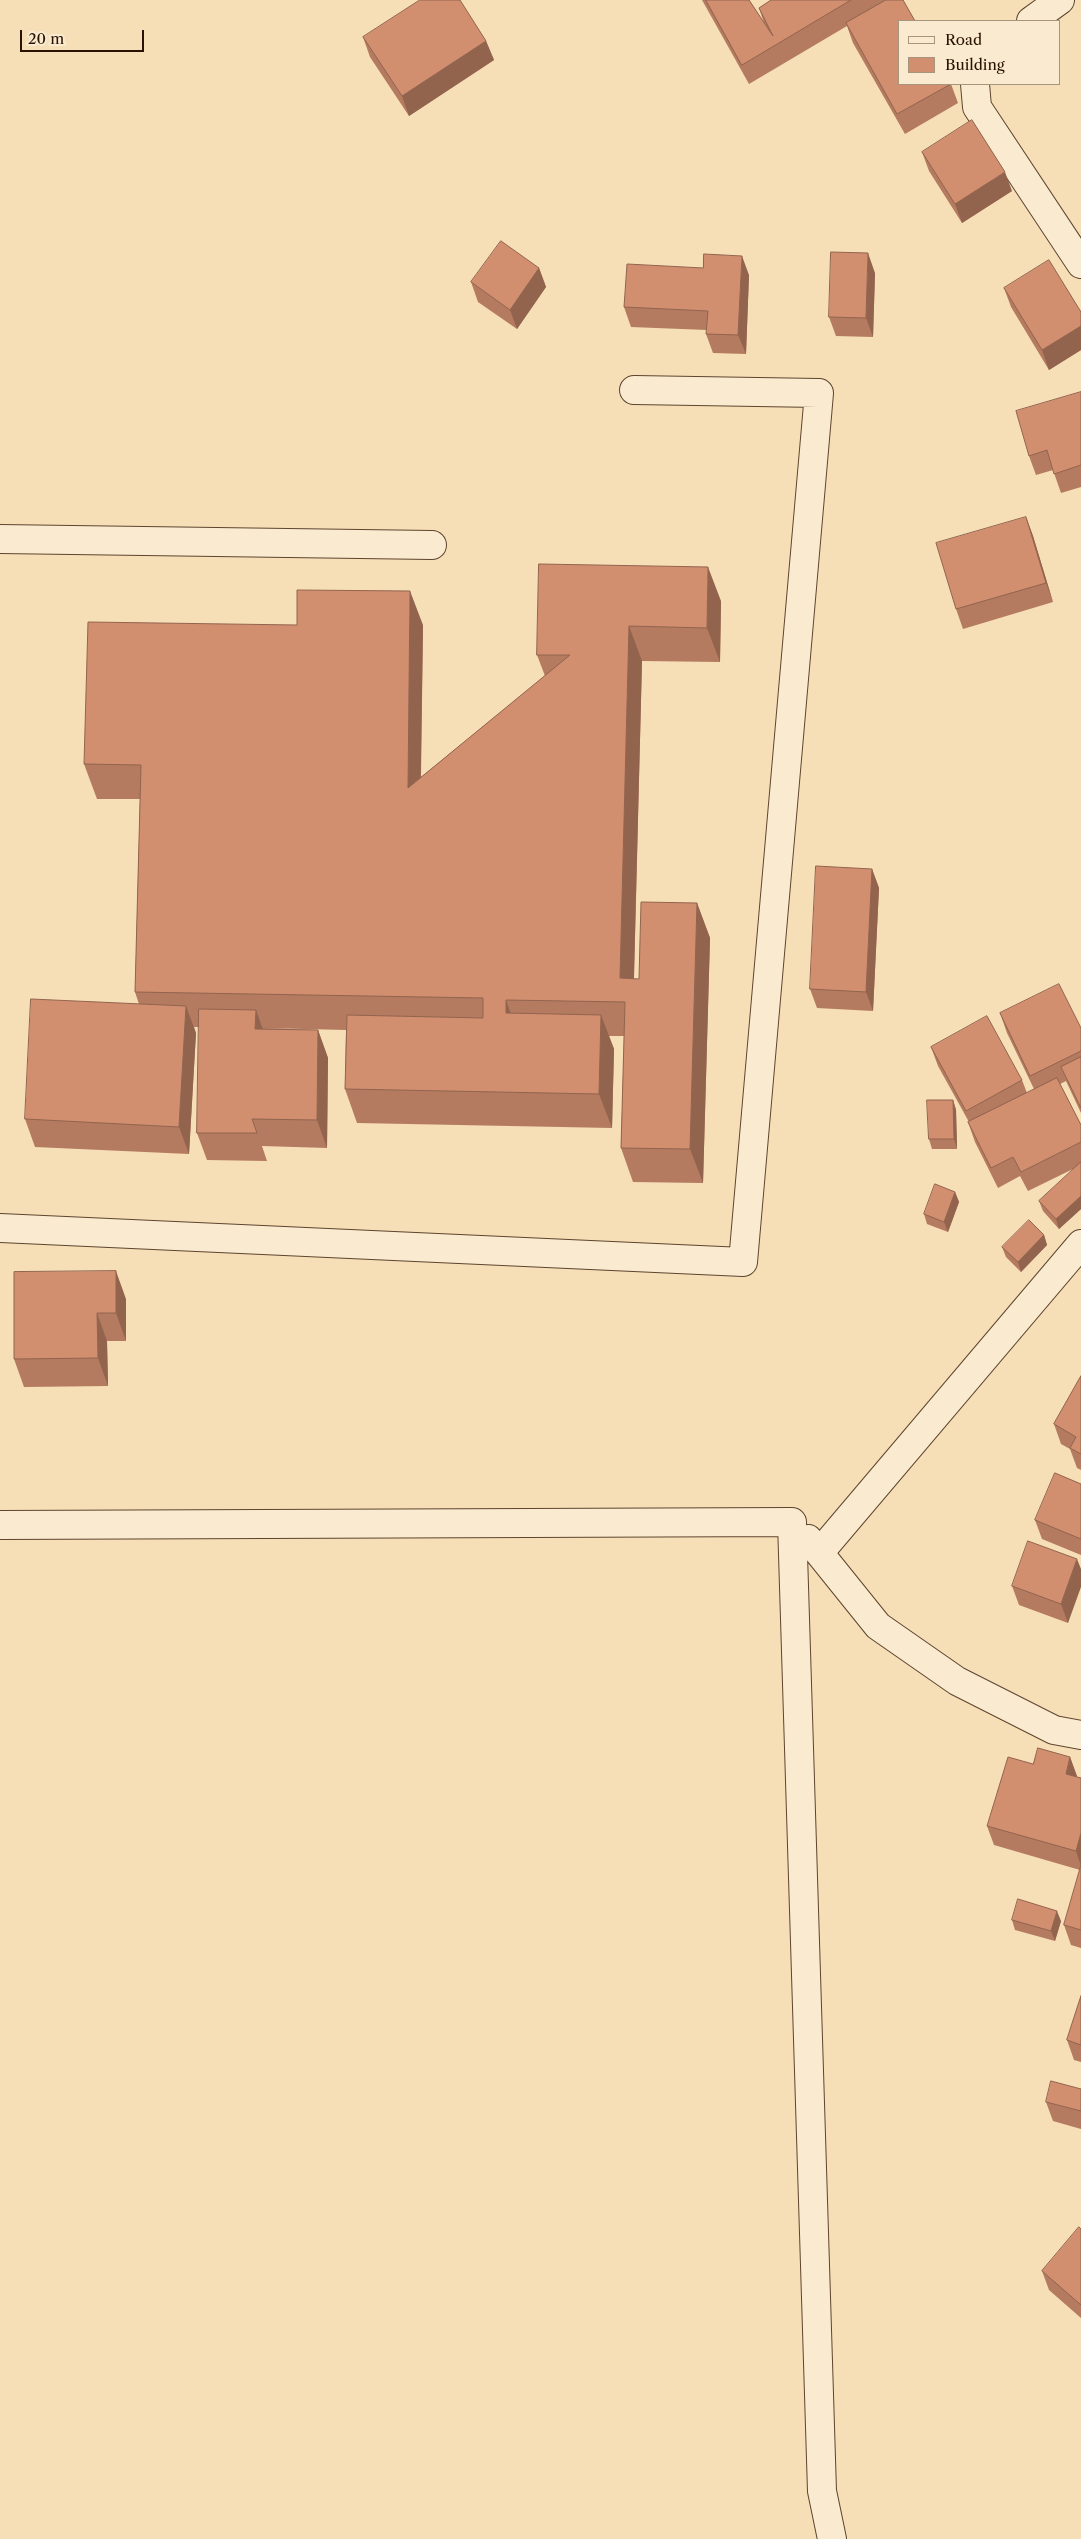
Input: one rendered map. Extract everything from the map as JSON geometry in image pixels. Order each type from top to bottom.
[{"type":"street","points":[[1032,20],[1060,0]]},
{"type":"street","points":[[975,85],[977,107],[1081,264]]},
{"type":"street","points":[[0,1228],[743,1262],[819,393],[634,390]]},
{"type":"street","points":[[0,539],[432,544]]},
{"type":"street","points":[[820,1552],[1081,1244]]},
{"type":"street","points":[[792,1522],[822,2491],[832,2539]]},
{"type":"street","points":[[0,1525],[792,1522],[820,1552],[878,1626],[957,1681],[1054,1730],[1081,1735]]},
{"type":"building","points":[[420,0],[460,0],[486,41],[402,96],[363,37]]},
{"type":"building","points":[[706,0],[749,0],[773,36],[759,8],[771,0],[851,0],[742,65]]},
{"type":"building","points":[[886,0],[903,0],[914,20],[898,20],[898,85],[949,85],[897,114],[846,23]]},
{"type":"building","points":[[972,120],[1005,172],[955,204],[922,152]]},
{"type":"building","points":[[501,241],[539,268],[510,310],[471,282]]},
{"type":"building","points":[[831,252],[868,253],[866,318],[829,317]]},
{"type":"building","points":[[704,254],[742,256],[738,335],[706,334],[708,311],[624,307],[627,264],[703,268]]},
{"type":"building","points":[[1049,260],[1081,312],[1081,326],[1042,350],[1004,288]]},
{"type":"building","points":[[1081,392],[1081,465],[1054,474],[1047,450],[1029,456],[1016,411]]},
{"type":"building","points":[[1026,517],[1046,583],[956,609],[936,543]]},
{"type":"building","points":[[539,564],[708,567],[707,628],[629,626],[620,978],[639,979],[641,902],[697,903],[690,1149],[621,1148],[625,1002],[506,1000],[506,1013],[601,1015],[599,1094],[345,1089],[347,1015],[483,1018],[483,998],[135,992],[141,765],[84,764],[88,622],[297,625],[297,590],[410,591],[408,788],[570,655],[537,655]]},
{"type":"building","points":[[816,866],[872,869],[866,992],[810,989]]},
{"type":"building","points":[[1059,984],[1081,1028],[1081,1051],[1030,1076],[1000,1013]]},
{"type":"building","points":[[31,999],[186,1006],[179,1127],[25,1119]]},
{"type":"building","points":[[199,1009],[256,1010],[255,1029],[318,1030],[317,1120],[252,1119],[257,1133],[197,1133]]},
{"type":"building","points":[[987,1016],[1022,1080],[966,1111],[931,1047]]},
{"type":"building","points":[[1081,1057],[1081,1108],[1061,1067]]},
{"type":"building","points":[[1057,1078],[1081,1125],[1081,1142],[1021,1172],[1013,1157],[991,1168],[968,1122]]},
{"type":"building","points":[[927,1100],[953,1100],[954,1139],[929,1139]]},
{"type":"building","points":[[1081,1162],[1081,1196],[1056,1219],[1039,1201]]},
{"type":"building","points":[[935,1184],[955,1192],[944,1222],[924,1214]]},
{"type":"building","points":[[1029,1220],[1044,1235],[1018,1262],[1002,1247]]},
{"type":"building","points":[[116,1271],[116,1313],[97,1313],[98,1358],[14,1359],[14,1272]]},
{"type":"building","points":[[1081,1376],[1081,1454],[1070,1448],[1076,1437],[1054,1424]]},
{"type":"building","points":[[1055,1473],[1081,1484],[1081,1539],[1035,1520]]},
{"type":"building","points":[[1028,1541],[1077,1559],[1061,1604],[1012,1586]]},
{"type":"building","points":[[1038,1748],[1070,1757],[1066,1774],[1081,1778],[1081,1833],[1076,1851],[987,1826],[1008,1757],[1033,1764]]},
{"type":"building","points":[[1081,1865],[1081,1930],[1064,1925]]},
{"type":"building","points":[[1018,1899],[1057,1911],[1051,1931],[1012,1920]]},
{"type":"building","points":[[1081,1996],[1081,2045],[1067,2040]]},
{"type":"building","points":[[1051,2081],[1081,2089],[1081,2111],[1046,2102]]},
{"type":"building","points":[[1079,2227],[1081,2229],[1081,2305],[1042,2271]]}]
